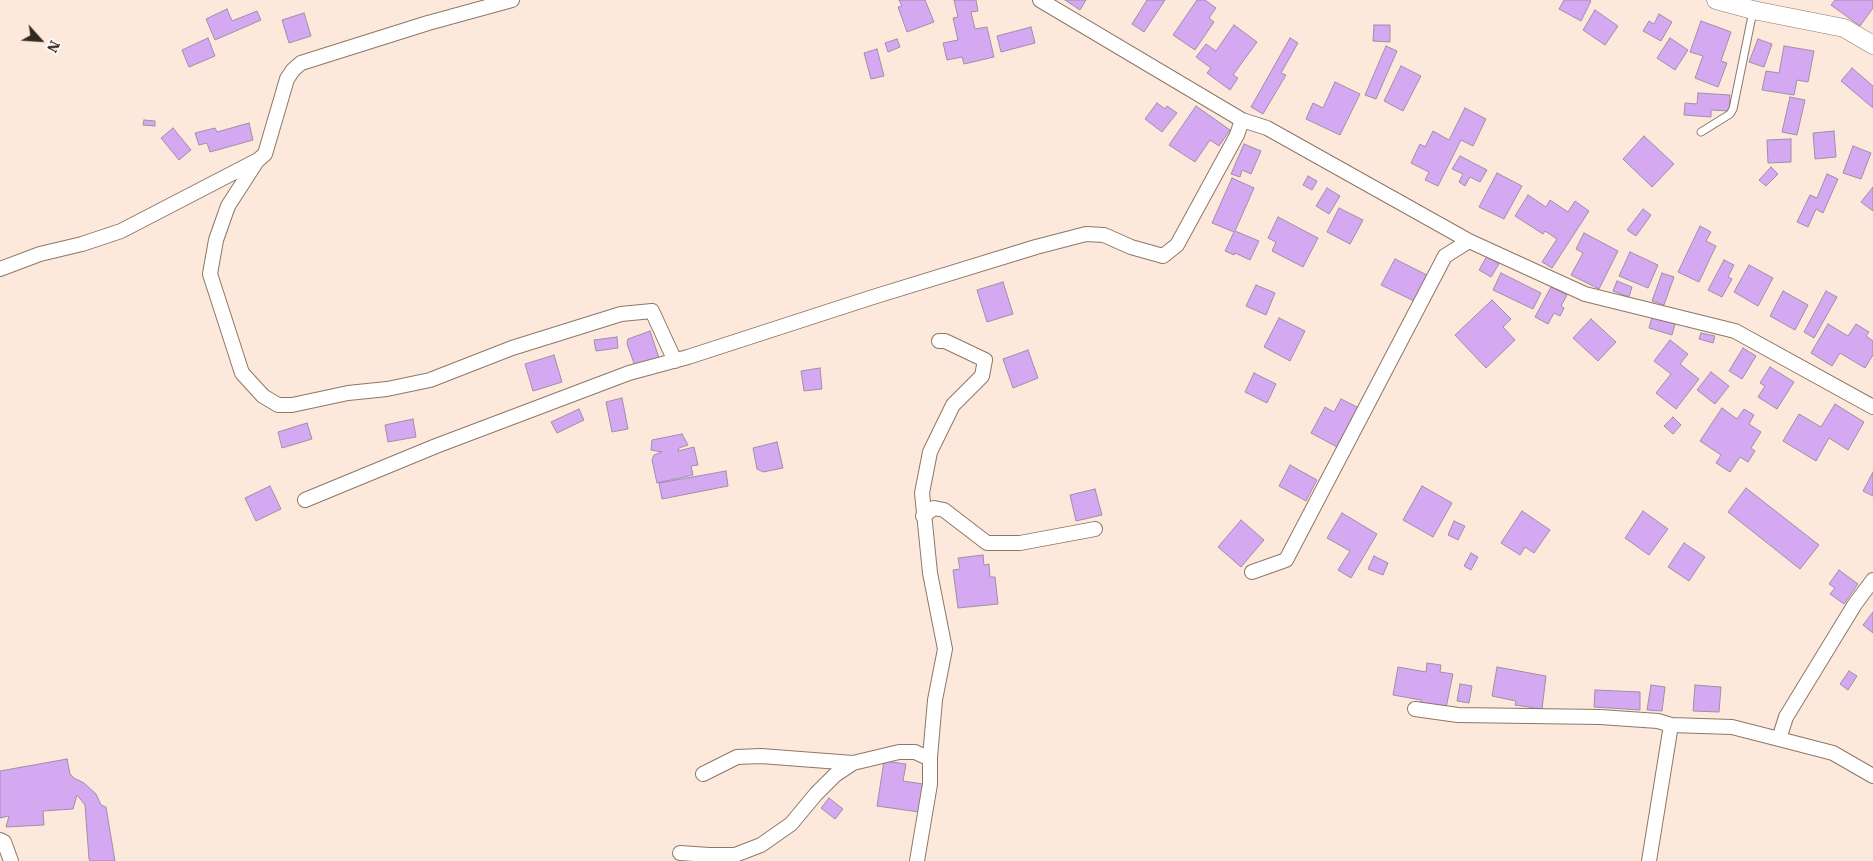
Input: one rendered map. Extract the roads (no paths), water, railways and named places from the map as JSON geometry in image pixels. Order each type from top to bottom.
[{"type":"street","points":[[0,269],[40,254],[82,244],[121,231],[257,161],[265,154],[287,79],[293,70],[302,63],[428,23],[512,0]]},
{"type":"street","points":[[1040,0],[1242,120],[1267,128],[1468,240],[1585,294],[1735,330],[1873,406]]},
{"type":"street","points":[[1716,0],[1753,10],[1844,28],[1873,45]]},
{"type":"street","points":[[305,500],[436,446],[629,373],[675,361],[1016,253],[1086,234],[1104,235],[1131,247],[1163,256],[1177,245],[1237,135],[1242,120]]},
{"type":"street","points":[[257,161],[228,206],[216,240],[210,274],[242,373],[263,396],[278,405],[292,405],[348,393],[387,389],[430,380],[512,348],[620,314],[652,311],[675,361]]},
{"type":"street","points":[[1252,572],[1286,560],[1445,256],[1468,240]]},
{"type":"street","points":[[917,861],[930,784],[934,700],[945,648],[930,573],[922,494],[930,452],[953,405],[982,376],[985,360],[946,341],[938,341]]},
{"type":"street","points":[[924,516],[934,508],[944,510],[987,543],[1020,542],[1095,530]]},
{"type":"street","points":[[1778,739],[1786,717],[1855,604],[1873,580]]},
{"type":"street","points":[[1415,709],[1458,715],[1600,717],[1658,721],[1671,725],[1732,727],[1833,753],[1873,776]]},
{"type":"street","points":[[1649,861],[1671,725]]},
{"type":"street","points":[[703,774],[737,757],[761,756],[853,763],[899,752],[915,752],[930,759]]},
{"type":"street","points":[[680,853],[735,854],[761,845],[791,824],[835,775],[853,763]]},
{"type":"street","points":[[0,840],[4,842],[12,861]]},
{"type":"lane","points":[[1701,132],[1730,114],[1733,109],[1753,10]]}]
